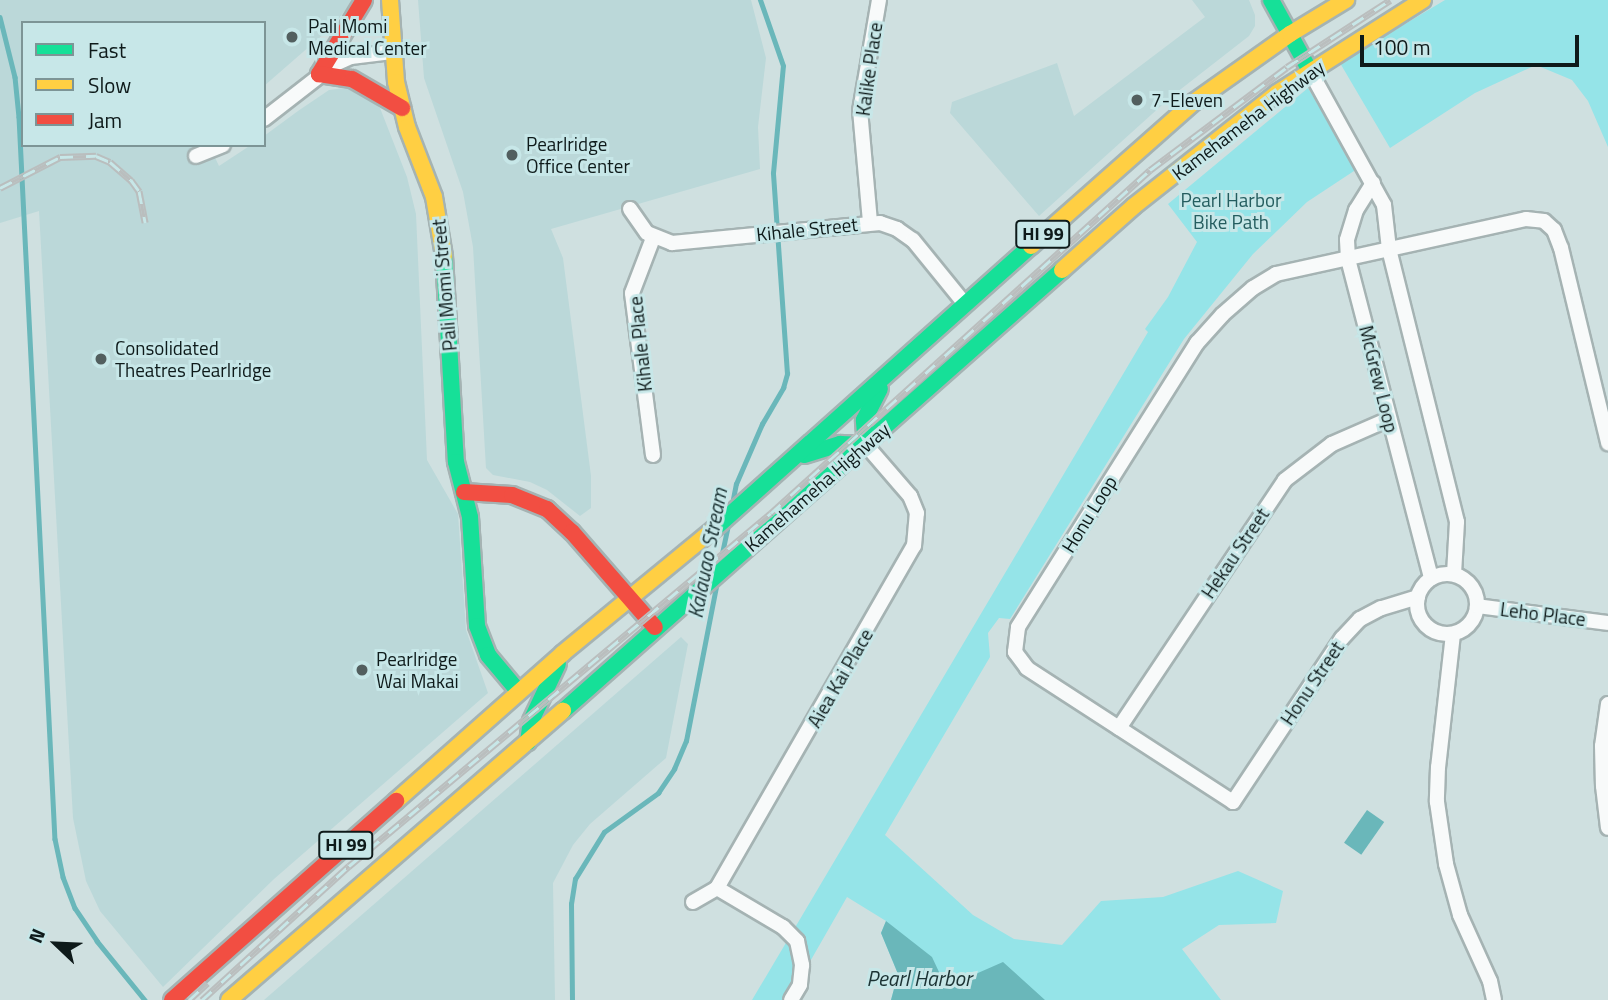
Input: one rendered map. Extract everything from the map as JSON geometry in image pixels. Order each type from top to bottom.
[{"type":"main road","points":[[364,0],[341,33],[319,74],[352,79],[402,108]]},
{"type":"main road","name":"Pali Momi Street","points":[[390,0],[392,52],[402,108],[431,188],[443,236],[456,462],[470,517],[475,611],[480,637],[494,662],[520,692]]},
{"type":"main road","points":[[1271,0],[1310,71]]},
{"type":"main road","name":"Kamehameha Highway","points":[[173,999],[563,653],[631,600],[768,482],[1194,102],[1290,34],[1346,0]]},
{"type":"main road","name":"Kamehameha Highway","points":[[229,1000],[510,759],[655,627],[866,445],[1133,206],[1310,71],[1423,0]]},
{"type":"main road","points":[[792,460],[830,445],[866,445],[863,431],[868,409],[893,368]]},
{"type":"main road","points":[[464,492],[512,495],[547,509],[572,532],[655,627]]},
{"type":"main road","points":[[528,742],[531,721],[563,653]]},
{"type":"main road","points":[[510,759],[520,717],[520,692]]},
{"type":"street","name":"Kalike Place","points":[[870,222],[860,111],[879,0]]},
{"type":"street","points":[[266,117],[319,74],[351,57],[392,52]]},
{"type":"street","name":"McGrew Loop","points":[[1310,71],[1384,205],[1390,249],[1457,522],[1454,574]]},
{"type":"street","points":[[196,156],[218,147]]},
{"type":"street","name":"McGrew Loop","points":[[1373,183],[1356,211],[1347,240],[1348,259],[1431,578]]},
{"type":"street","points":[[631,209],[638,224],[653,238]]},
{"type":"street","points":[[1390,249],[1525,219],[1544,220],[1554,230],[1561,248],[1608,443]]},
{"type":"street","name":"Kihale Street","points":[[653,238],[680,243],[880,223],[905,234],[965,304]]},
{"type":"street","name":"Kihale Place","points":[[653,238],[632,293],[653,454]]},
{"type":"street","name":"Honu Loop","points":[[1233,802],[1027,668],[1015,652],[1018,627],[1197,343],[1222,315],[1253,288],[1276,274],[1390,249]]},
{"type":"street","name":"Hekau Street","points":[[1119,728],[1285,480],[1332,444],[1389,419]]},
{"type":"street","name":"Aiea Kai Place","points":[[693,902],[717,888],[914,547],[917,513],[910,496],[866,445]]},
{"type":"street","points":[[1454,574],[1474,587],[1477,606],[1472,621],[1464,630],[1441,634],[1421,620],[1418,597],[1431,578],[1454,574]]},
{"type":"street","name":"Honu Street","points":[[1233,802],[1342,638],[1360,619],[1381,608],[1418,597]]},
{"type":"street","name":"Leho Place","points":[[1477,606],[1608,623]]},
{"type":"street","points":[[1452,634],[1437,802],[1446,864],[1460,915],[1490,981],[1494,1000]]},
{"type":"street","points":[[1608,704],[1602,746],[1608,828]]},
{"type":"street","points":[[717,888],[783,927],[797,941],[802,965],[800,985],[791,1000]]},
{"type":"shaded area","points":[[0,0],[353,0],[334,25],[266,84],[266,21],[21,21],[21,147],[210,147],[219,166],[248,147],[266,147],[266,135],[329,90],[344,88],[359,91],[380,108],[407,177],[416,214],[427,460],[458,514],[466,630],[488,693],[274,879],[163,987],[100,911],[86,881],[73,818],[39,211],[0,223]]},
{"type":"shaded area","points":[[418,0],[751,0],[766,58],[758,127],[760,169],[551,229],[563,258],[591,476],[591,508],[580,516],[547,490],[530,482],[493,475],[486,468],[473,247],[463,192],[424,78]]},
{"type":"shaded area","points":[[1192,0],[1249,0],[1255,15],[1255,26],[1249,36],[1172,96],[1039,216],[950,113],[952,102],[1057,63],[1074,116],[1205,17]]},
{"type":"shaded area","points":[[681,637],[688,644],[666,758],[590,824],[573,845],[553,883],[555,1000],[264,1000]]},
{"type":"green space","points":[[1445,0],[1608,0],[1608,147],[1588,101],[1572,80],[1536,65],[1475,93],[1390,148],[1340,63]]},
{"type":"green space","name":"Pearl Harbor Bike Path","points":[[1308,88],[1357,169],[1307,202],[1253,254],[1184,339],[1010,619],[999,618],[988,633],[990,657],[885,835],[973,915],[1014,939],[1062,945],[1101,901],[1163,897],[1238,871],[1283,891],[1276,923],[1219,925],[1182,949],[1221,1000],[891,1000],[898,974],[881,933],[886,921],[847,897],[788,1000],[752,1000],[1148,332],[1145,329],[1168,297],[1197,242],[1168,204]]},
{"type":"water","points":[[1367,810],[1384,822],[1361,855],[1344,843]]},
{"type":"water","name":"Pearl Harbor","points":[[886,921],[932,957],[946,987],[1003,962],[1045,1000],[891,1000],[898,974],[881,933]]},
{"type":"waterway","name":"Kalauao Stream","points":[[733,499],[736,484],[762,424],[783,388],[787,374],[773,173],[783,66],[760,0]]},
{"type":"waterway","points":[[0,17],[15,77],[19,117],[55,839],[63,877],[75,908],[97,941],[145,1000]]},
{"type":"waterway","name":"Kalauao Stream","points":[[721,558],[727,529]]},
{"type":"waterway","name":"Kalauao Stream","points":[[572,1000],[571,904],[575,879],[604,832],[658,793],[674,769],[686,741],[716,587]]},
{"type":"railway","points":[[202,1000],[349,866],[771,513],[1150,170],[1287,67],[1390,0]]},
{"type":"railway","points":[[0,188],[60,157],[96,156],[110,162],[131,180],[139,191],[145,222]]},
{"type":"railway","points":[[189,1000],[207,983]]},
{"type":"traffic: fast","points":[[1271,0],[1310,71]]},
{"type":"traffic: fast","points":[[714,529],[1031,246]]},
{"type":"traffic: fast","points":[[444,256],[456,462],[470,517],[477,626],[488,655],[519,692]]},
{"type":"traffic: fast","points":[[563,711],[1062,270]]},
{"type":"traffic: fast","points":[[866,445],[864,420],[880,389]]},
{"type":"traffic: fast","points":[[804,455],[840,444],[866,445]]},
{"type":"traffic: fast","points":[[528,742],[531,721],[558,664]]},
{"type":"traffic: slow","points":[[390,0],[396,82],[407,127],[434,197],[444,256]]},
{"type":"traffic: slow","points":[[1031,246],[1194,102],[1290,34],[1346,0]]},
{"type":"traffic: slow","points":[[1062,270],[1134,206],[1277,93],[1423,0]]},
{"type":"traffic: slow","points":[[396,801],[563,653],[714,529]]},
{"type":"traffic: slow","points":[[229,1000],[563,711]]},
{"type":"traffic: jam","points":[[364,0],[319,74],[352,79],[402,108]]},
{"type":"traffic: jam","points":[[464,492],[512,495],[547,509],[572,532],[655,627]]},
{"type":"traffic: jam","points":[[172,1000],[396,801]]},
{"type":"place","name":"Pali Momi Medical Center","points":[[292,37]]},
{"type":"place","name":"7-Eleven","points":[[1137,100]]},
{"type":"place","name":"Pearlridge Office Center","points":[[512,155]]},
{"type":"place","name":"Consolidated Theatres Pearlridge","points":[[101,359]]},
{"type":"place","name":"Pearlridge Wai Makai","points":[[362,670]]}]
